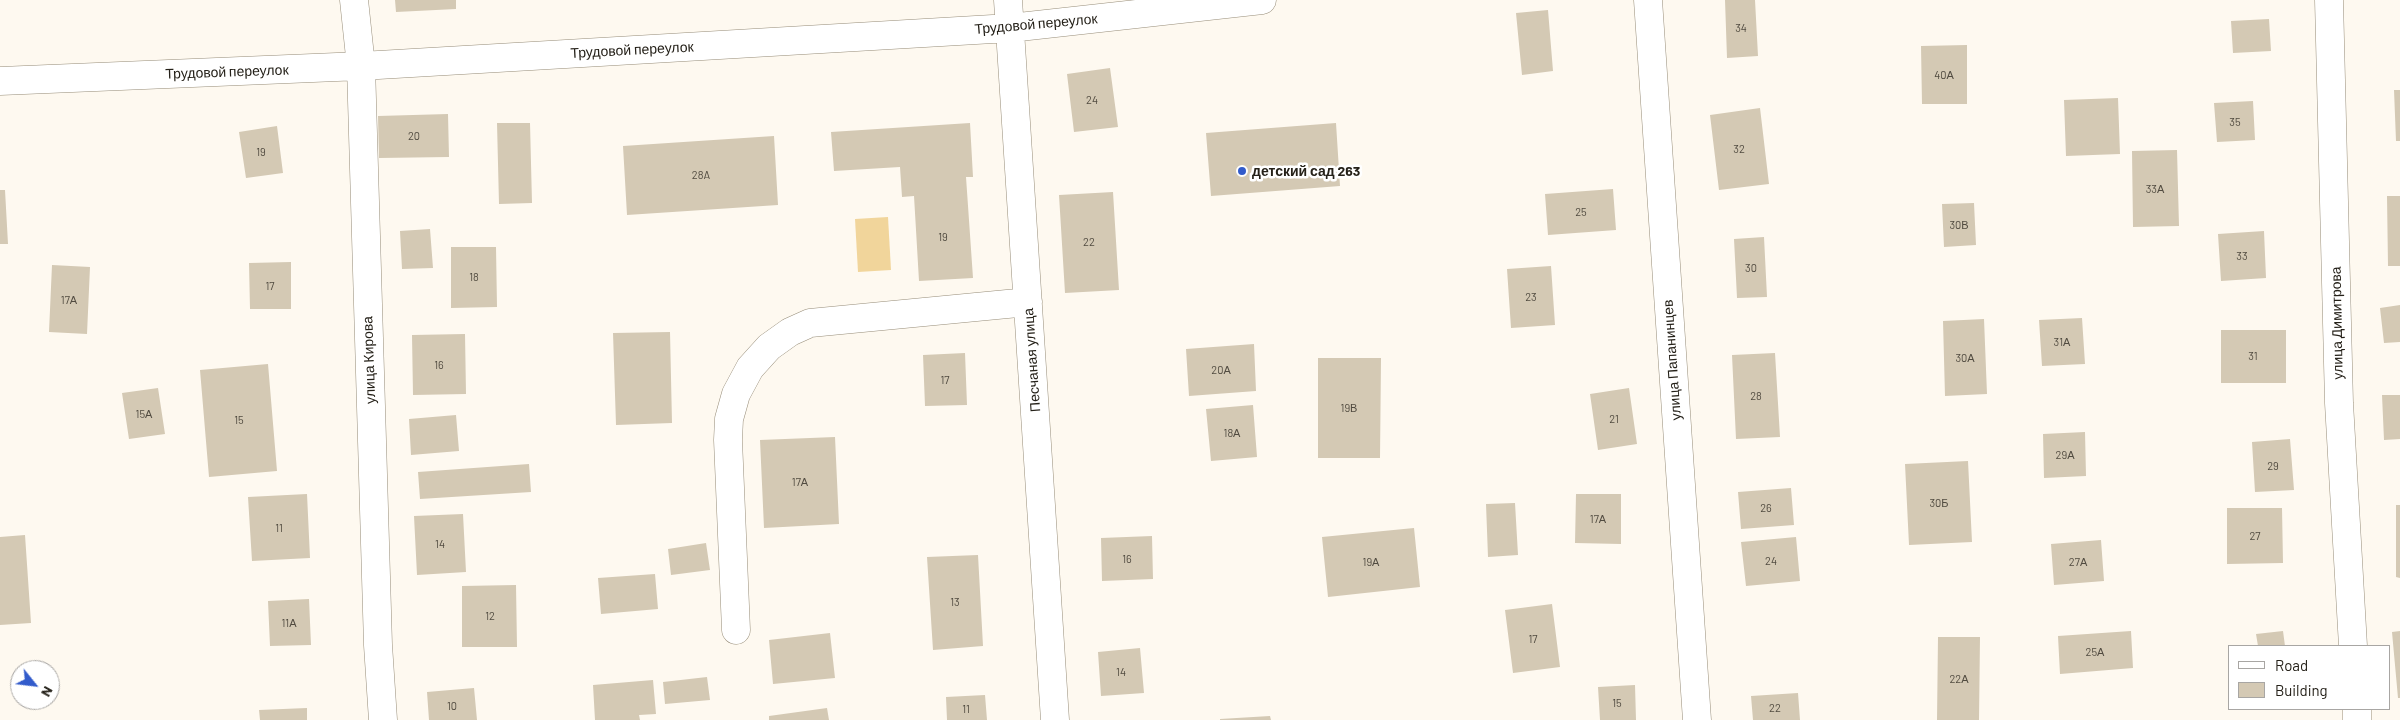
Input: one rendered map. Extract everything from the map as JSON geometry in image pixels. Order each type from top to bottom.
[{"type":"street","name":"улица Кирова","points":[[354,0],[361,66],[378,645],[383,720]]},
{"type":"street","name":"Песчаная улица","points":[[1008,0],[1055,720]]},
{"type":"street","name":"Трудовой переулок","points":[[0,80],[361,66],[1010,28],[1262,0]]},
{"type":"street","name":"улица Папанинцев","points":[[1648,0],[1697,720]]},
{"type":"street","name":"улица Димитрова","points":[[2329,0],[2339,403],[2353,645]]},
{"type":"street","points":[[736,630],[728,440],[730,419],[736,394],[756,361],[769,346],[783,336],[810,323],[1028,302]]},
{"type":"shaded area","points":[[888,217],[891,270],[858,272],[855,219]]},
{"type":"building","points":[[395,0],[456,0],[456,9],[396,12]]},
{"type":"building","points":[[1725,0],[1755,0],[1758,56],[1727,58]]},
{"type":"building","points":[[1548,10],[1553,71],[1522,75],[1516,13]]},
{"type":"building","points":[[2269,19],[2271,51],[2233,53],[2231,21]]},
{"type":"building","points":[[1967,45],[1967,104],[1922,104],[1921,46]]},
{"type":"building","points":[[1110,68],[1118,127],[1074,132],[1067,74]]},
{"type":"building","points":[[2394,90],[2400,90],[2400,141],[2396,141]]},
{"type":"building","points":[[2118,98],[2120,154],[2066,156],[2064,100]]},
{"type":"building","points":[[2253,101],[2255,140],[2217,142],[2214,103]]},
{"type":"building","points":[[1760,108],[1769,184],[1719,190],[1710,115]]},
{"type":"building","points":[[448,114],[449,157],[379,158],[378,116]]},
{"type":"building","points":[[497,123],[530,123],[532,203],[499,204]]},
{"type":"building","points":[[970,123],[973,177],[966,177],[973,278],[919,281],[914,196],[902,197],[900,167],[834,171],[831,132]]},
{"type":"building","points":[[1336,123],[1340,186],[1211,196],[1206,133]]},
{"type":"building","points":[[277,126],[283,173],[246,178],[239,132]]},
{"type":"building","points":[[774,136],[778,205],[627,215],[623,146]]},
{"type":"building","points":[[2177,150],[2179,226],[2133,227],[2132,151]]},
{"type":"building","points":[[1613,189],[1616,230],[1548,235],[1545,194]]},
{"type":"building","points":[[0,190],[5,190],[8,244],[0,244]]},
{"type":"building","points":[[1113,192],[1119,290],[1065,293],[1059,195]]},
{"type":"building","points":[[2387,196],[2400,196],[2400,266],[2388,266]]},
{"type":"building","points":[[1974,203],[1976,245],[1944,247],[1942,204]]},
{"type":"building","points":[[430,229],[433,268],[402,269],[400,231]]},
{"type":"building","points":[[2264,231],[2266,278],[2221,281],[2218,234]]},
{"type":"building","points":[[1764,237],[1767,297],[1737,298],[1734,239]]},
{"type":"building","points":[[451,247],[496,247],[497,307],[451,308]]},
{"type":"building","points":[[291,262],[291,309],[250,309],[249,263]]},
{"type":"building","points":[[52,265],[90,267],[87,334],[49,332]]},
{"type":"building","points":[[1551,266],[1555,325],[1511,328],[1507,269]]},
{"type":"building","points":[[2400,305],[2400,342],[2384,343],[2380,308]]},
{"type":"building","points":[[2082,318],[2085,364],[2042,366],[2039,320]]},
{"type":"building","points":[[1984,319],[1987,394],[1945,396],[1943,321]]},
{"type":"building","points":[[2221,330],[2286,330],[2286,383],[2221,383]]},
{"type":"building","points":[[670,332],[672,423],[616,425],[613,333]]},
{"type":"building","points":[[465,334],[466,394],[413,395],[412,335]]},
{"type":"building","points":[[1254,344],[1256,391],[1189,396],[1186,349]]},
{"type":"building","points":[[965,353],[967,405],[925,406],[923,355]]},
{"type":"building","points":[[1775,353],[1780,437],[1736,439],[1732,355]]},
{"type":"building","points":[[1318,358],[1381,358],[1380,458],[1318,458]]},
{"type":"building","points":[[268,364],[277,471],[209,477],[200,370]]},
{"type":"building","points":[[158,388],[165,434],[129,439],[122,393]]},
{"type":"building","points":[[1629,388],[1637,444],[1598,450],[1590,394]]},
{"type":"building","points":[[2382,395],[2400,395],[2400,439],[2384,440]]},
{"type":"building","points":[[1253,405],[1257,457],[1211,461],[1206,409]]},
{"type":"building","points":[[456,415],[459,451],[411,455],[409,419]]},
{"type":"building","points":[[2085,432],[2086,476],[2044,478],[2043,434]]},
{"type":"building","points":[[835,437],[839,524],[764,528],[760,440]]},
{"type":"building","points":[[2290,439],[2294,490],[2255,492],[2252,442]]},
{"type":"building","points":[[1968,461],[1972,542],[1909,545],[1905,464]]},
{"type":"building","points":[[529,464],[531,492],[420,499],[418,472]]},
{"type":"building","points":[[1791,488],[1794,525],[1741,529],[1738,492]]},
{"type":"building","points":[[307,494],[310,558],[252,561],[248,497]]},
{"type":"building","points":[[1576,494],[1621,494],[1621,544],[1575,543]]},
{"type":"building","points":[[1515,503],[1518,555],[1488,557],[1486,504]]},
{"type":"building","points":[[2396,505],[2400,505],[2400,578],[2396,577]]},
{"type":"building","points":[[2227,508],[2282,508],[2283,563],[2227,564]]},
{"type":"building","points":[[463,514],[466,572],[417,575],[414,516]]},
{"type":"building","points":[[1414,528],[1420,587],[1328,597],[1322,537]]},
{"type":"building","points":[[25,535],[31,623],[0,625],[0,537]]},
{"type":"building","points":[[1152,536],[1153,579],[1102,581],[1101,538]]},
{"type":"building","points":[[1796,537],[1800,581],[1746,586],[1741,542]]},
{"type":"building","points":[[2101,540],[2104,581],[2054,585],[2051,544]]},
{"type":"building","points":[[706,543],[710,570],[671,575],[668,549]]},
{"type":"building","points":[[978,555],[983,646],[933,650],[927,557]]},
{"type":"building","points":[[655,574],[658,609],[601,614],[598,578]]},
{"type":"building","points":[[516,585],[517,647],[462,647],[462,586]]},
{"type":"building","points":[[309,599],[311,645],[270,646],[268,601]]},
{"type":"building","points":[[1552,604],[1560,667],[1513,673],[1505,610]]},
{"type":"building","points":[[2131,631],[2133,668],[2060,674],[2058,636]]},
{"type":"building","points":[[2283,631],[2285,645],[2258,645],[2256,634]]},
{"type":"building","points":[[2400,631],[2400,698],[2398,698],[2392,632]]},
{"type":"building","points":[[830,633],[835,678],[773,684],[769,640]]},
{"type":"building","points":[[1938,637],[1980,637],[1979,720],[1937,720]]},
{"type":"building","points":[[1140,648],[1144,693],[1101,696],[1098,652]]},
{"type":"building","points":[[707,677],[710,700],[665,704],[663,682]]},
{"type":"building","points":[[653,680],[656,714],[639,715],[640,720],[595,720],[593,685]]},
{"type":"building","points":[[1635,685],[1636,720],[1600,720],[1598,687]]},
{"type":"building","points":[[474,688],[477,720],[429,720],[427,692]]},
{"type":"building","points":[[1798,693],[1800,720],[1753,720],[1751,696]]},
{"type":"building","points":[[985,695],[987,720],[947,720],[946,697]]},
{"type":"building","points":[[307,708],[307,720],[260,720],[259,710]]},
{"type":"building","points":[[827,708],[829,720],[769,720],[769,716]]},
{"type":"building","points":[[1270,716],[1271,720],[1220,720],[1220,719]]},
{"type":"place","name":"детский сад 263","points":[[1242,171]]}]
